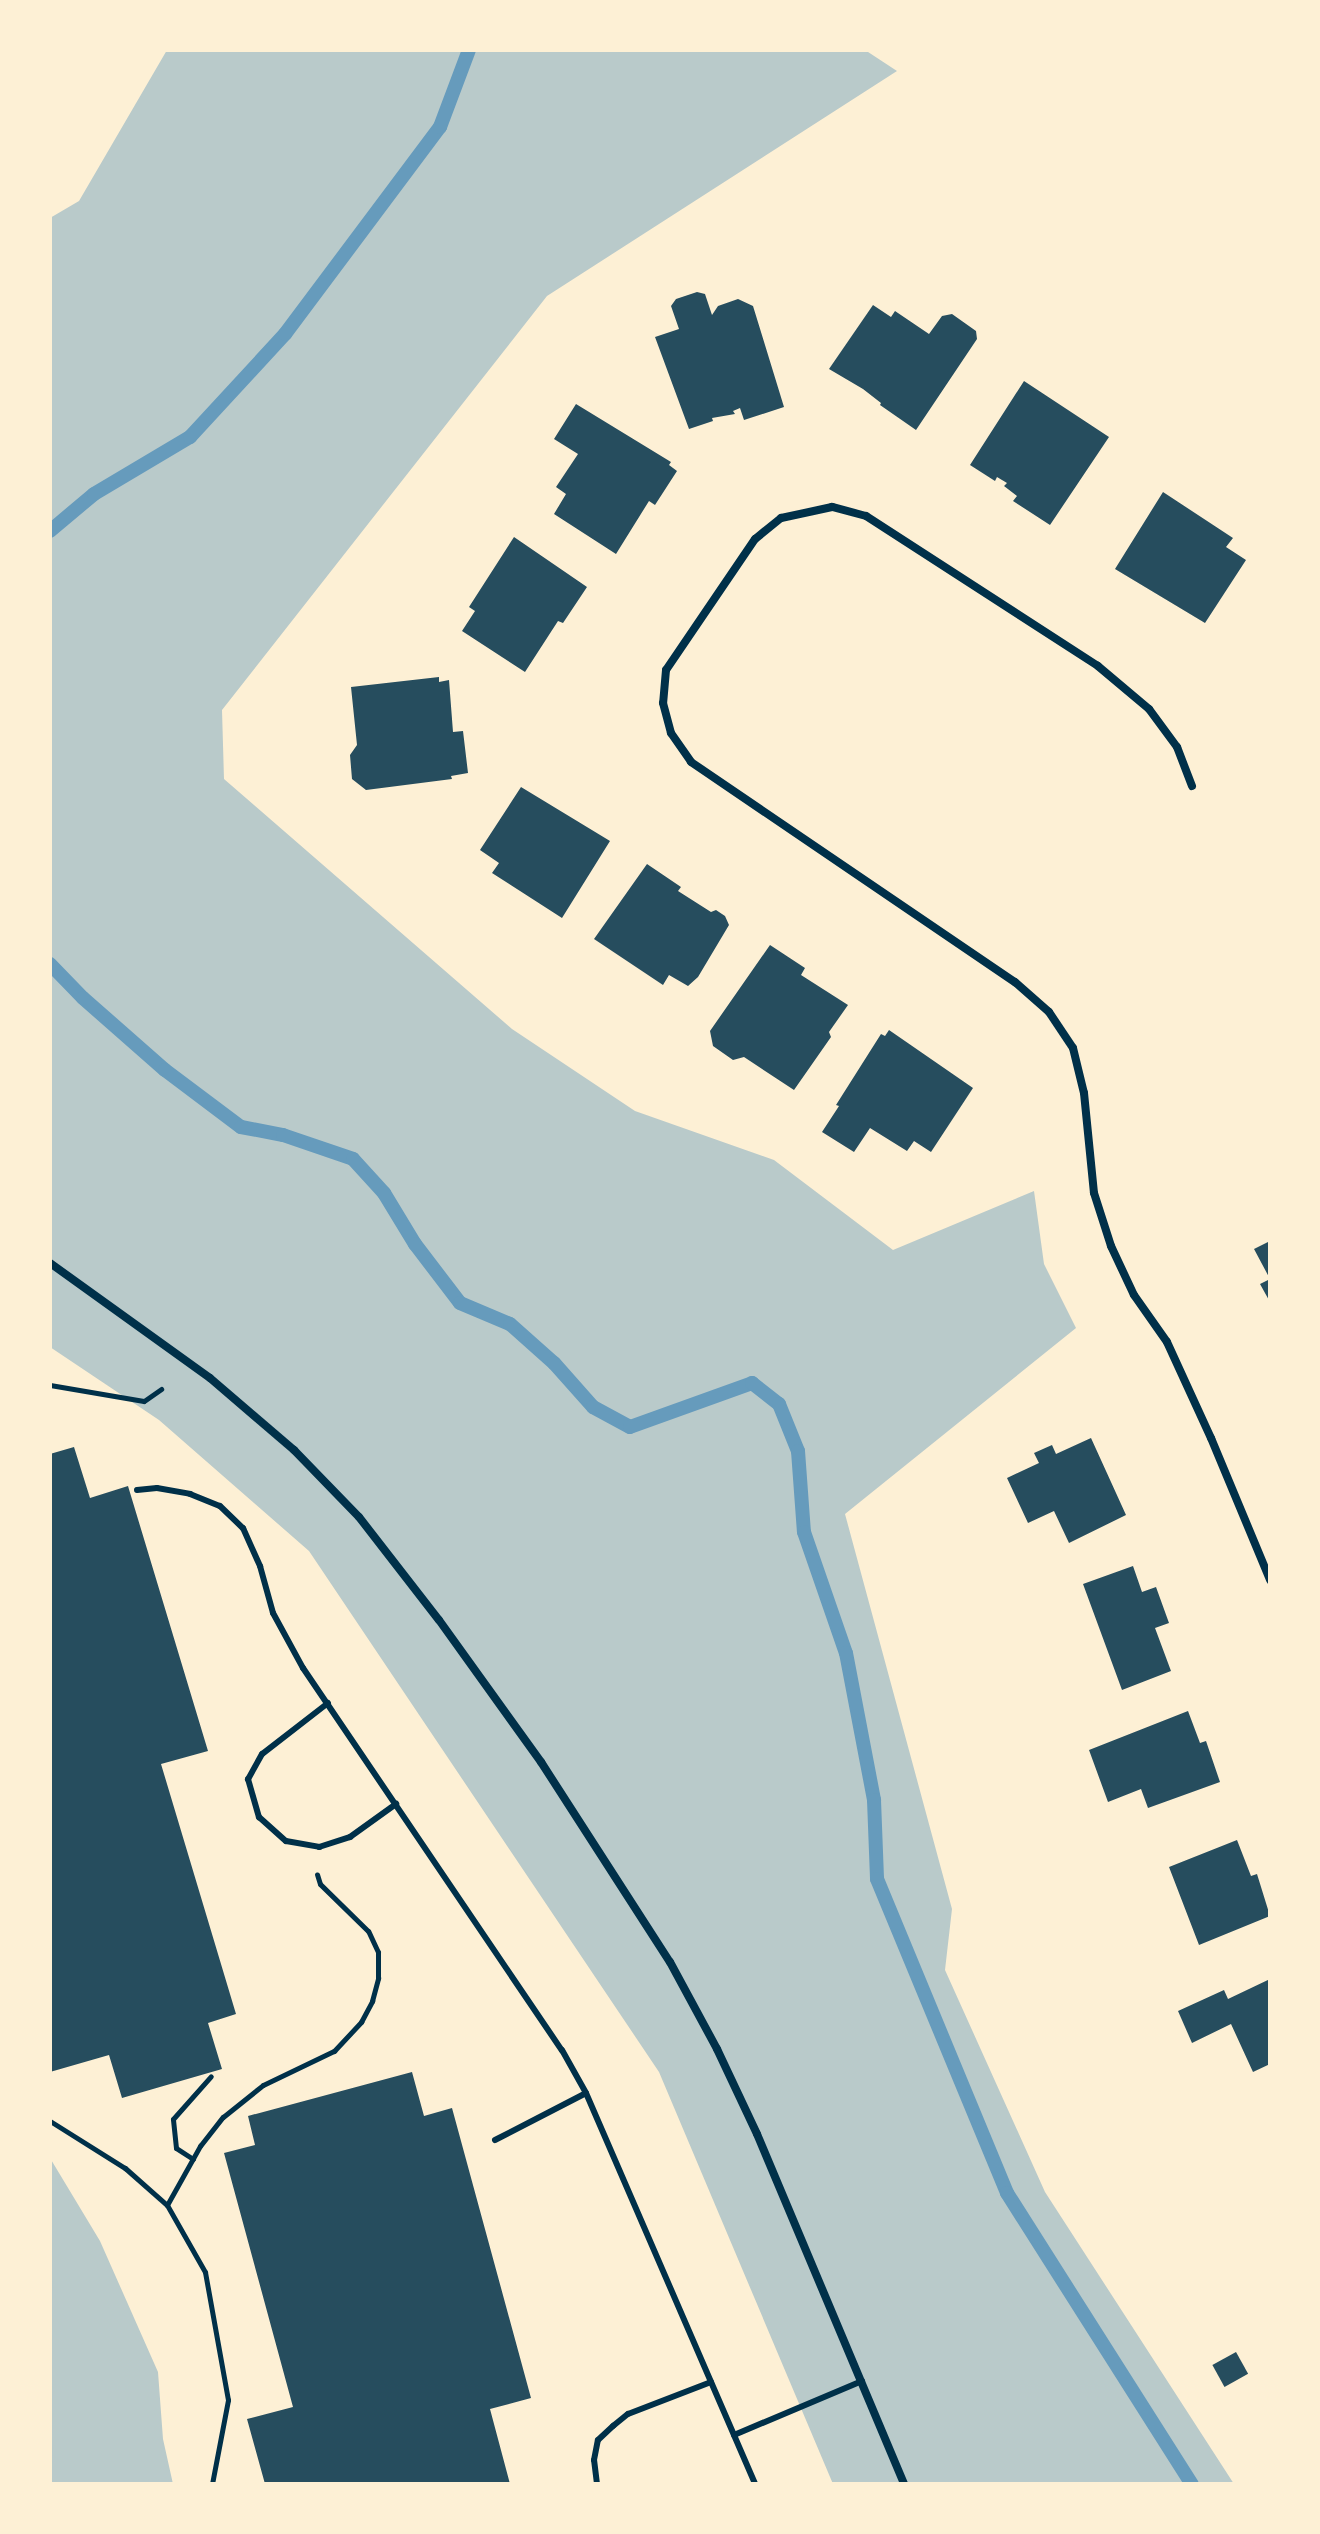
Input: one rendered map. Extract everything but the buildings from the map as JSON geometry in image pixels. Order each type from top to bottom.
[{"type":"street","points":[[1192,786],[1177,747],[1149,709],[1098,666],[866,516],[832,507],[781,518],[755,539],[666,670],[663,703],[671,733],[691,762],[1015,982],[1049,1012],[1073,1048],[1084,1093],[1094,1193],[1111,1246],[1134,1295],[1167,1342],[1270,1580]]},
{"type":"street","points":[[50,1263],[210,1378],[294,1450],[359,1517],[448,1633],[557,1786],[670,1962],[757,2134],[904,2484]]},
{"type":"lane","points":[[137,1490],[157,1488],[190,1494],[220,1506],[243,1528],[260,1566],[273,1613],[328,1703],[562,2050],[586,2093],[755,2484]]},
{"type":"lane","points":[[328,1703],[262,1754],[248,1779],[259,1817],[286,1841],[319,1847],[350,1837],[396,1804]]},
{"type":"lane","points":[[495,2140],[586,2093]]},
{"type":"lane","points":[[734,2435],[862,2381]]},
{"type":"lane","points":[[597,2484],[594,2460],[598,2440],[613,2426],[628,2414],[711,2382]]},
{"type":"path","points":[[50,1385],[144,1401],[161,1389]]},
{"type":"path","points":[[167,2205],[193,2159],[223,2117],[263,2085],[334,2051],[355,2030],[372,2001],[378,1978],[378,1952],[368,1931],[320,1884],[317,1874]]},
{"type":"path","points":[[193,2159],[176,2148],[173,2119],[211,2076]]},
{"type":"path","points":[[50,2121],[125,2168],[167,2205],[205,2272],[228,2400],[212,2484]]},
{"type":"shaded area","points":[[167,50],[865,50],[897,71],[547,296],[222,710],[224,779],[512,1029],[635,1111],[774,1160],[893,1250],[1034,1191],[1044,1264],[1076,1328],[845,1514],[952,1909],[945,1970],[1045,2192],[1234,2484],[833,2484],[659,2072],[309,1551],[159,1420],[50,1347],[50,218],[79,201]]},
{"type":"shaded area","points":[[50,2158],[100,2241],[158,2372],[163,2439],[173,2484],[50,2484]]},
{"type":"waterway","points":[[50,531],[94,494],[190,437],[285,334],[440,127],[469,50]]},
{"type":"waterway","points":[[50,964],[83,998],[165,1070],[241,1127],[283,1135],[353,1159],[384,1193],[415,1244],[460,1303],[510,1324],[554,1363],[593,1407],[630,1427],[752,1383],[779,1404],[798,1451],[804,1532],[846,1653],[874,1800],[877,1879],[1007,2193],[1192,2484]]}]
